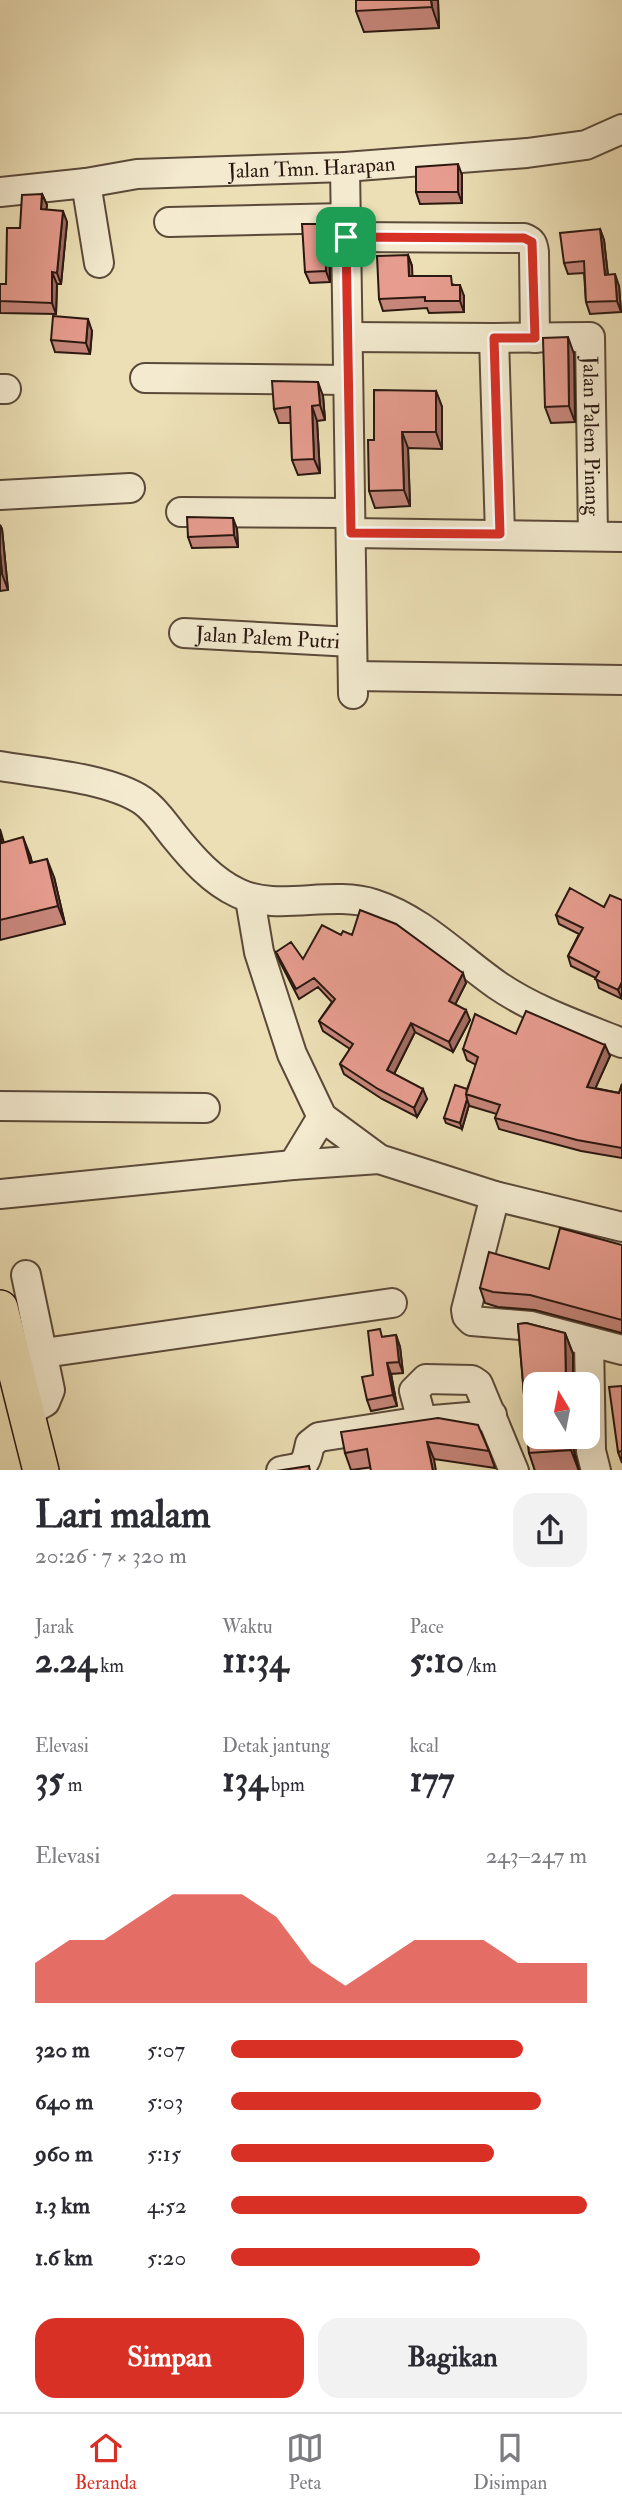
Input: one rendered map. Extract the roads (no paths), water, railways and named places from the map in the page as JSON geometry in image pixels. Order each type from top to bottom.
[{"type":"main road","points":[[0,1308],[31,1367],[41,1470]]},
{"type":"street","name":"Jalan Tmn. Harapan","points":[[0,192],[86,183],[137,174],[345,167],[553,150],[586,145],[622,130]]},
{"type":"street","points":[[345,167],[353,685],[622,680]]},
{"type":"street","points":[[86,183],[99,263]]},
{"type":"street","points":[[169,222],[346,228],[524,238],[532,242],[535,338],[348,337]]},
{"type":"street","name":"Jalan Palem Pinang","points":[[535,338],[590,337],[593,536]]},
{"type":"street","points":[[494,338],[500,534]]},
{"type":"street","points":[[145,378],[348,380]]},
{"type":"street","points":[[0,495],[130,488]]},
{"type":"street","points":[[180,512],[500,534],[622,537]]},
{"type":"street","name":"Jalan Palem Putri","points":[[184,633],[352,642]]},
{"type":"street","points":[[0,766],[105,784],[132,796],[144,802],[157,815],[201,867],[233,891],[250,899],[347,898],[374,904],[424,929],[500,986],[550,1014],[622,1043]]},
{"type":"street","points":[[250,899],[259,952],[292,1054],[322,1117],[379,1159],[495,1196],[622,1227]]},
{"type":"street","points":[[0,1106],[205,1108]]},
{"type":"street","points":[[293,1165],[322,1117]]},
{"type":"street","points":[[0,1194],[379,1159]]},
{"type":"street","points":[[495,1196],[466,1310],[467,1316],[472,1321],[531,1326],[622,1350]]},
{"type":"street","points":[[26,1275],[31,1367],[392,1303]]},
{"type":"street","points":[[589,1342],[592,1451],[596,1470]]},
{"type":"street","points":[[422,1421],[414,1391],[426,1379],[472,1380],[484,1393],[514,1470]]},
{"type":"street","points":[[287,1470],[300,1468],[306,1462],[310,1444],[319,1437],[422,1421],[492,1415]]}]
